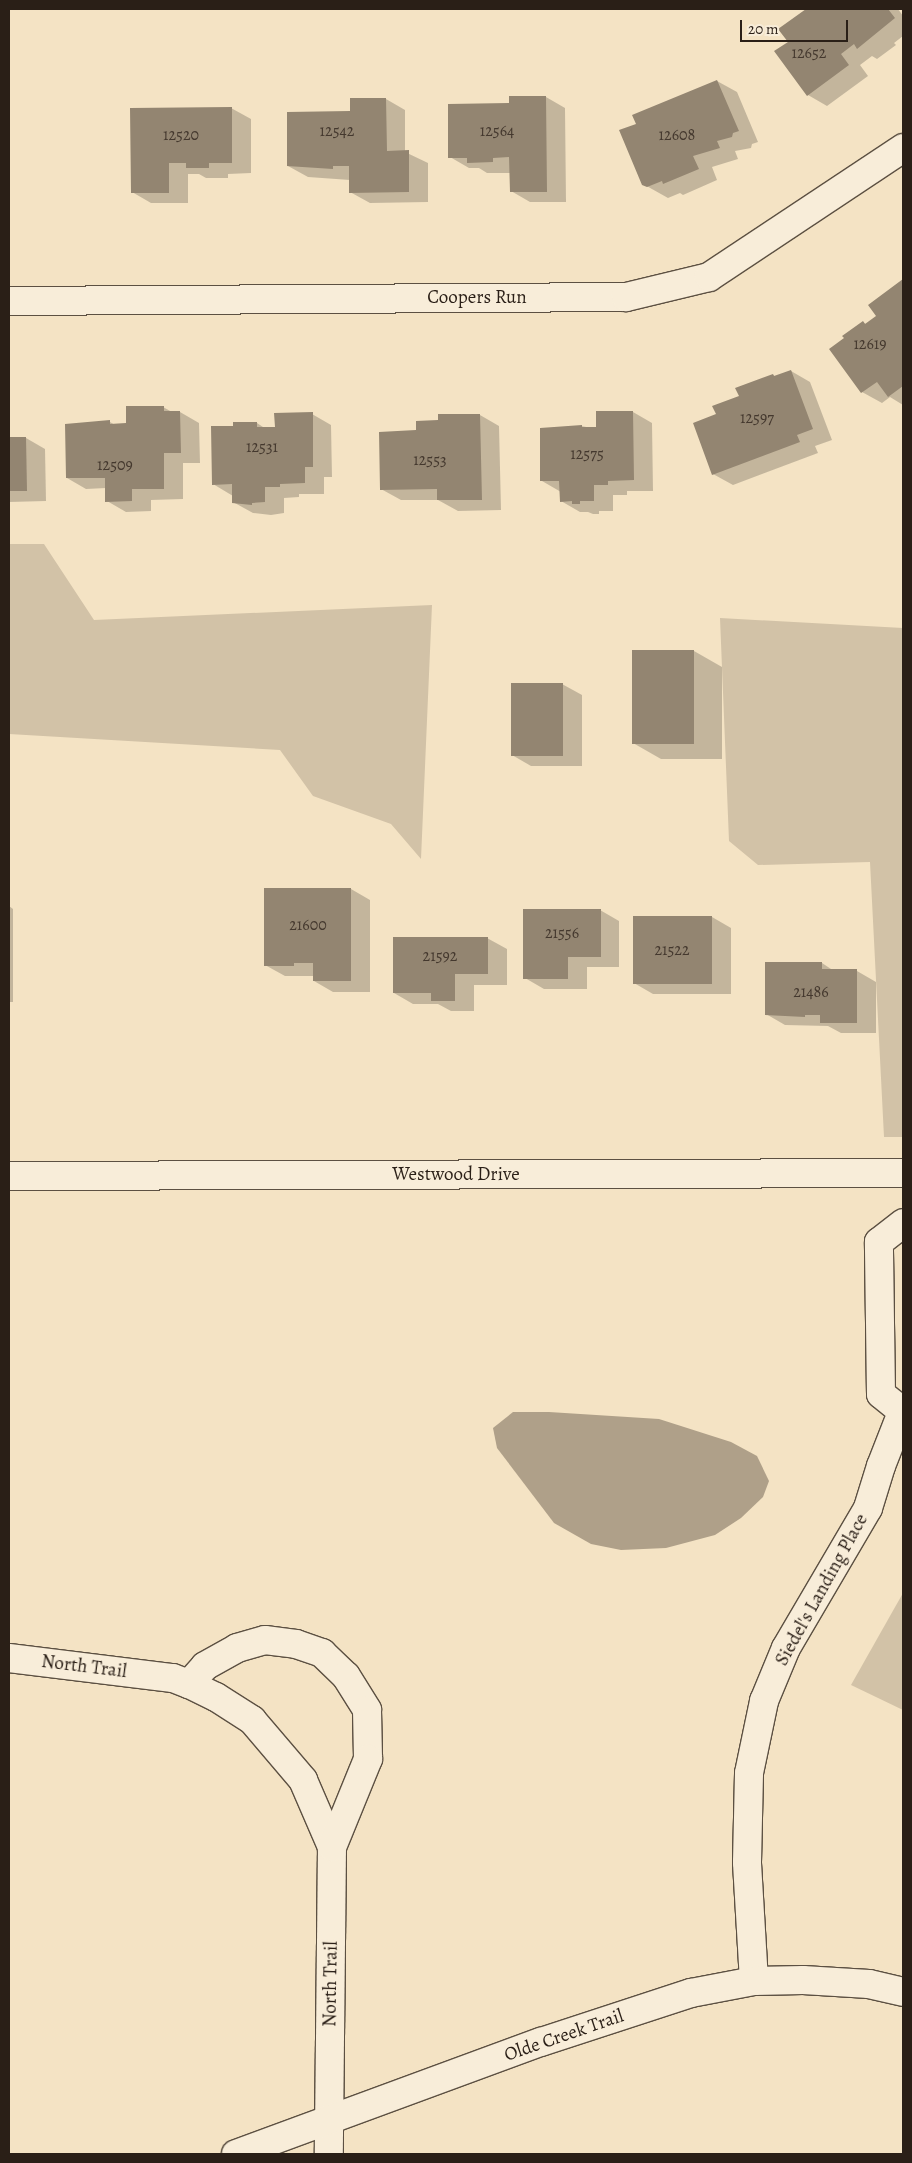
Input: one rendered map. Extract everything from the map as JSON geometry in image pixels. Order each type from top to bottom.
[{"type":"street","name":"Coopers Run","points":[[9,301],[626,298],[709,277],[903,148]]},
{"type":"street","name":"Westwood Drive","points":[[9,1176],[903,1173]]},
{"type":"street","name":"Siedel's Landing Place","points":[[754,1981],[747,1862],[750,1774],[764,1701],[786,1648],[868,1508],[903,1410],[881,1394],[879,1242],[903,1223]]},
{"type":"street","name":"North Trail","points":[[189,1684],[205,1666],[237,1648],[265,1640],[296,1644],[322,1653],[346,1676],[367,1710],[368,1759],[332,1846],[329,2154]]},
{"type":"street","name":"North Trail","points":[[9,1658],[173,1678],[216,1698],[252,1720],[304,1780],[332,1846]]},
{"type":"street","name":"Olde Creek Trail","points":[[236,2154],[541,2042],[691,1993],[754,1981],[803,1980],[869,1984],[903,1992]]},
{"type":"shaded area","points":[[9,544],[44,544],[94,620],[432,605],[421,859],[391,824],[313,796],[280,750],[9,734]]},
{"type":"shaded area","points":[[720,618],[903,628],[903,1137],[884,1137],[870,862],[758,865],[729,841]]},
{"type":"shaded area","points":[[513,1412],[549,1412],[659,1419],[731,1442],[757,1456],[769,1481],[763,1497],[741,1518],[715,1535],[666,1548],[621,1550],[591,1544],[554,1523],[497,1448],[493,1428]]},
{"type":"shaded area","points":[[903,1593],[903,1710],[851,1685]]},
{"type":"building","points":[[806,9],[888,9],[895,18],[857,49],[854,44],[841,54],[849,65],[807,96],[774,51],[788,42],[778,29]]},
{"type":"building","points":[[717,80],[739,131],[733,133],[732,137],[717,141],[720,148],[693,156],[699,169],[663,184],[662,181],[647,187],[642,185],[619,130],[636,124],[632,115]]},
{"type":"building","points":[[509,96],[546,96],[547,192],[510,192],[509,157],[493,158],[493,162],[467,163],[467,158],[448,158],[448,104],[509,103]]},
{"type":"building","points":[[350,98],[386,98],[387,151],[409,150],[409,192],[349,193],[349,166],[333,166],[333,169],[287,166],[287,112],[350,111]]},
{"type":"building","points":[[232,107],[232,163],[209,163],[209,168],[186,168],[186,163],[169,163],[169,193],[131,193],[130,108]]},
{"type":"building","points":[[903,279],[903,386],[888,397],[877,382],[861,393],[829,349],[844,338],[842,336],[863,321],[865,324],[876,316],[868,305]]},
{"type":"building","points":[[791,370],[813,429],[797,435],[800,442],[712,475],[693,423],[716,414],[712,406],[739,396],[735,388],[773,374],[774,376]]},
{"type":"building","points":[[126,406],[164,406],[164,411],[180,411],[181,453],[164,453],[164,489],[132,489],[132,501],[105,502],[105,478],[66,478],[65,424],[110,420],[110,424],[126,423]]},
{"type":"building","points":[[596,411],[633,411],[634,480],[608,481],[608,485],[594,485],[594,501],[580,501],[580,504],[572,504],[572,501],[560,502],[559,481],[540,481],[540,428],[582,425],[582,427],[596,427]]},
{"type":"building","points":[[313,412],[313,467],[305,467],[305,483],[265,487],[265,502],[252,503],[252,505],[232,503],[232,484],[212,485],[211,426],[233,426],[233,422],[257,422],[257,427],[275,427],[274,413]]},
{"type":"building","points":[[438,414],[480,414],[482,500],[437,500],[437,489],[380,490],[379,432],[416,430],[416,421],[438,420]]},
{"type":"building","points":[[9,437],[26,437],[27,491],[9,491]]},
{"type":"building","points":[[632,650],[694,650],[694,744],[632,744]]},
{"type":"building","points":[[511,683],[563,683],[563,756],[511,756]]},
{"type":"building","points":[[264,888],[351,888],[351,981],[313,981],[313,963],[294,963],[294,966],[264,966]]},
{"type":"building","points":[[523,909],[601,909],[601,957],[568,957],[568,979],[523,979]]},
{"type":"building","points":[[633,916],[712,916],[712,984],[633,984]]},
{"type":"building","points":[[393,937],[488,937],[488,974],[455,974],[455,1001],[431,1001],[431,993],[393,993]]},
{"type":"building","points":[[765,962],[822,962],[822,969],[857,969],[857,1023],[820,1023],[820,1015],[805,1015],[805,1017],[765,1015]]}]
